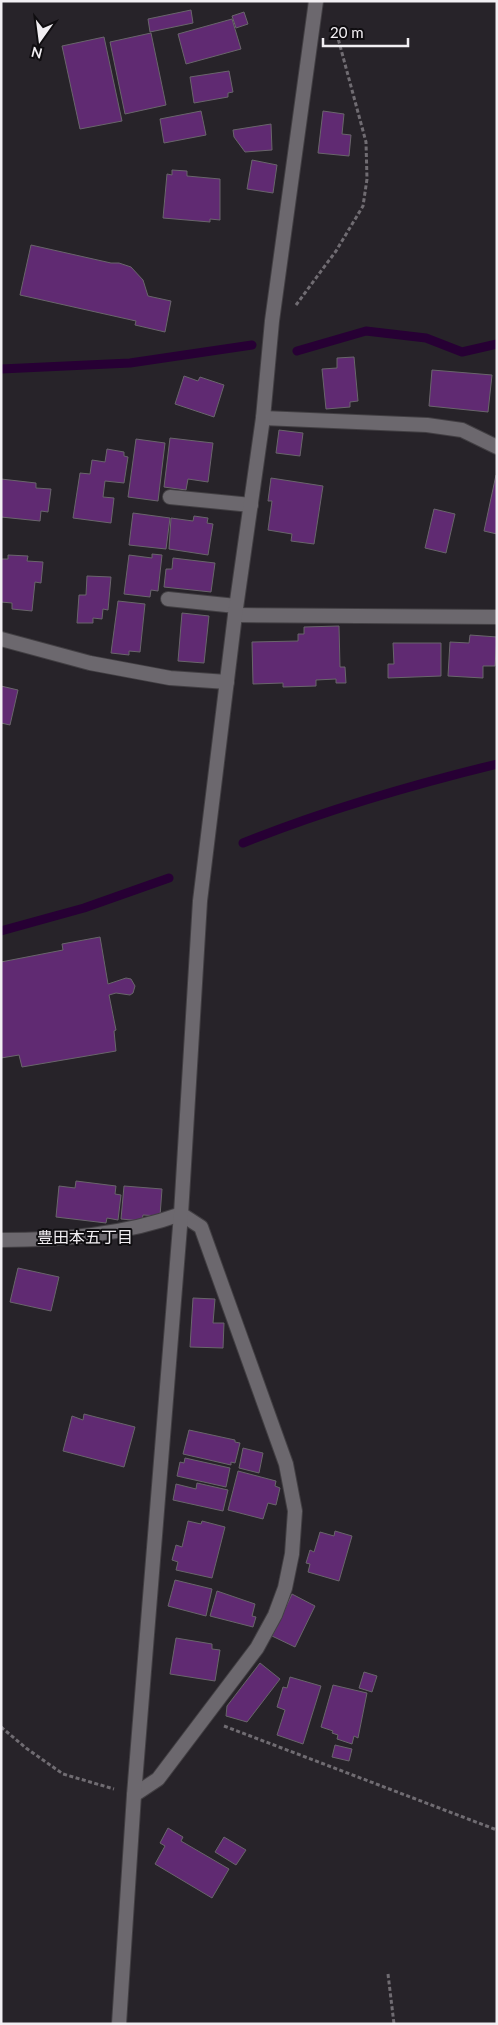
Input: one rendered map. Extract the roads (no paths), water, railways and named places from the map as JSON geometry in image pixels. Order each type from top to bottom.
[{"type":"street","points":[[119,2024],[134,1795],[181,1214],[200,901],[235,610],[263,418],[272,321],[316,1]]},
{"type":"street","points":[[263,418],[426,425],[462,430],[497,447]]},
{"type":"street","points":[[170,497],[251,505]]},
{"type":"street","points":[[168,599],[235,610],[497,617]]},
{"type":"street","points":[[1,639],[99,664],[170,678],[227,682]]},
{"type":"street","points":[[1,1240],[32,1240],[111,1233],[152,1225],[181,1214]]},
{"type":"street","points":[[134,1795],[158,1779],[256,1648],[275,1615],[285,1588],[292,1554],[295,1512],[286,1464],[201,1227],[181,1214]]},
{"type":"waterway","points":[[297,351],[366,331],[426,338],[462,352],[497,344]]},
{"type":"waterway","points":[[1,369],[130,363],[252,345]]},
{"type":"waterway","points":[[243,843],[368,799],[497,764]]},
{"type":"waterway","points":[[1,931],[84,908],[169,878]]},
{"type":"district","name":"豊田本五丁目","points":[[85,1237]]}]
